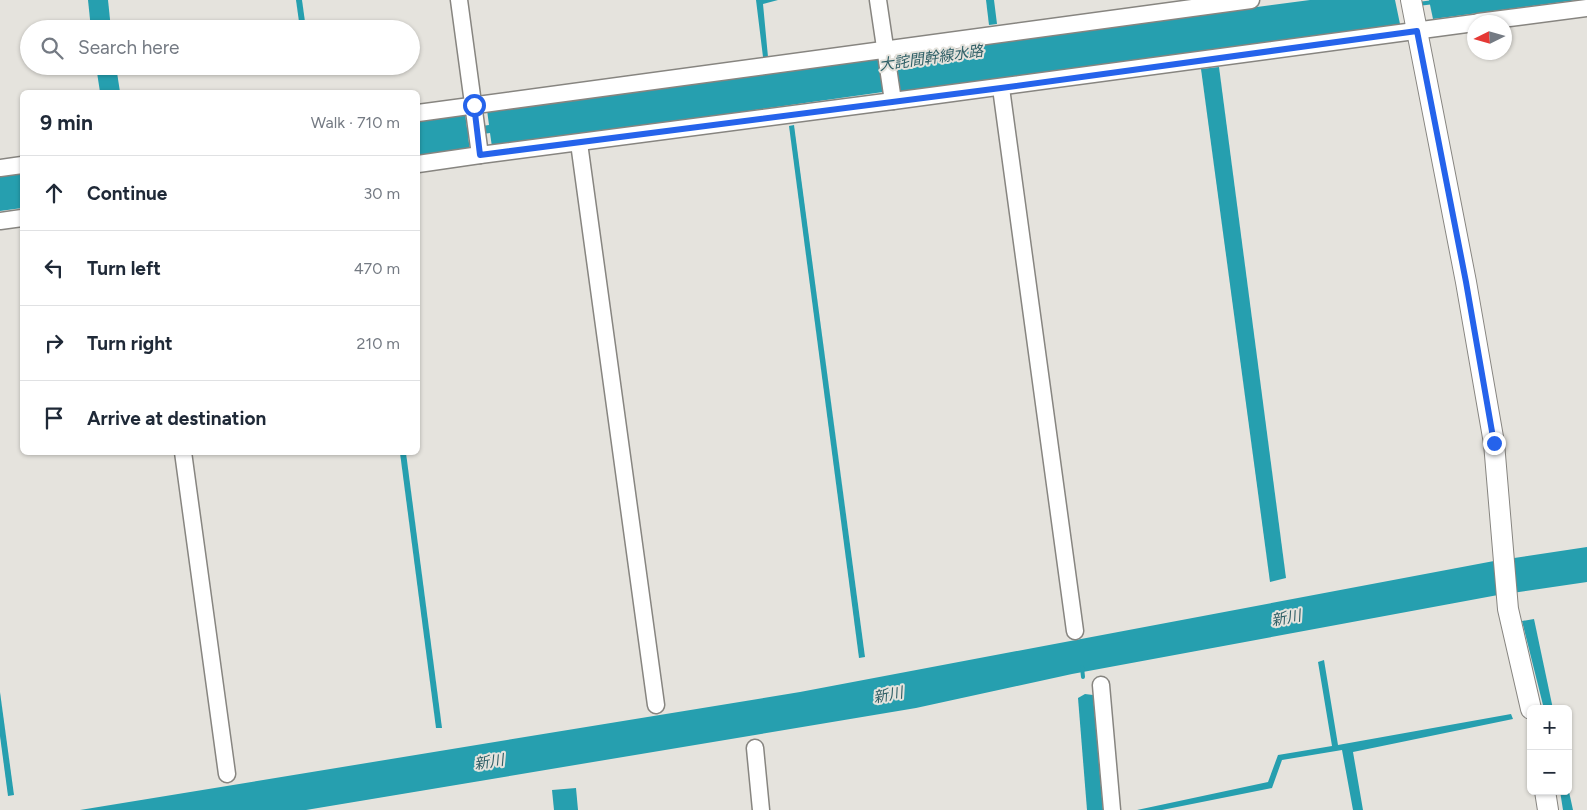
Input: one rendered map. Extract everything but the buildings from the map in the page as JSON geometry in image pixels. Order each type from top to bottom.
[{"type":"street","points":[[459,0],[480,155]]},
{"type":"street","points":[[878,0],[893,101]]},
{"type":"street","points":[[420,113],[475,113],[885,49],[1251,0]]},
{"type":"street","points":[[1512,18],[1587,8]]},
{"type":"street","points":[[1414,14],[1466,282],[1494,443],[1508,609],[1530,705]]},
{"type":"street","points":[[420,164],[1001,88],[1414,14],[1467,22]]},
{"type":"street","points":[[1001,88],[1075,631]]},
{"type":"street","points":[[579,143],[656,705]]},
{"type":"street","points":[[0,168],[20,165]]},
{"type":"street","points":[[0,221],[20,218]]},
{"type":"street","points":[[183,455],[228,774]]},
{"type":"street","points":[[1101,685],[1112,810]]},
{"type":"street","points":[[755,748],[761,810]]},
{"type":"street","points":[[1546,795],[1548,810]]},
{"type":"water","points":[[88,0],[108,0],[110,20],[90,20]]},
{"type":"water","points":[[296,0],[302,0],[305,20],[299,20]]},
{"type":"water","points":[[756,0],[778,0],[763,4],[768,57],[763,57]]},
{"type":"water","points":[[986,0],[994,0],[997,24],[989,25]]},
{"type":"water","points":[[1310,0],[1395,0],[1400,24],[900,92],[898,78],[882,80],[883,92],[492,147],[490,133],[468,136],[470,150],[420,157],[420,119],[465,113],[467,128],[489,125],[487,110],[878,58],[881,72],[897,69],[895,55]]},
{"type":"water","points":[[1429,0],[1578,0],[1433,19]]},
{"type":"water","points":[[1219,67],[1286,578],[1270,582],[1201,69]]},
{"type":"water","points":[[97,75],[117,75],[120,90],[100,90]]},
{"type":"water","points":[[794,125],[865,657],[859,658],[789,126]]},
{"type":"water","points":[[20,172],[20,208],[0,211],[0,175]]},
{"type":"water","points":[[400,455],[406,455],[442,728],[436,728]]},
{"type":"water","name":"新川","points":[[1587,547],[1587,582],[1498,595],[1072,674],[916,708],[306,810],[80,810],[800,692],[1494,561]]},
{"type":"water","points":[[1534,619],[1552,705],[1543,705],[1522,621]]},
{"type":"water","points":[[1324,660],[1338,745],[1511,714],[1513,719],[1353,752],[1363,810],[1353,810],[1342,750],[1282,760],[1272,788],[1162,810],[1137,810],[1268,782],[1278,755],[1332,746],[1318,662]]},
{"type":"water","points":[[0,692],[14,795],[8,796],[0,736]]},
{"type":"water","points":[[1085,694],[1093,695],[1103,810],[1087,810],[1078,698]]},
{"type":"water","points":[[576,788],[578,810],[554,810],[552,790]]},
{"type":"water","points":[[1561,795],[1570,795],[1573,810],[1563,810]]},
{"type":"waterway","name":"大詫間幹線水路","points":[[1418,4],[1434,2]]},
{"type":"waterway","points":[[1082,667],[1083,677]]},
{"type":"route","points":[[474,105],[480,155],[1001,88],[1417,31],[1466,282],[1494,443]]}]
